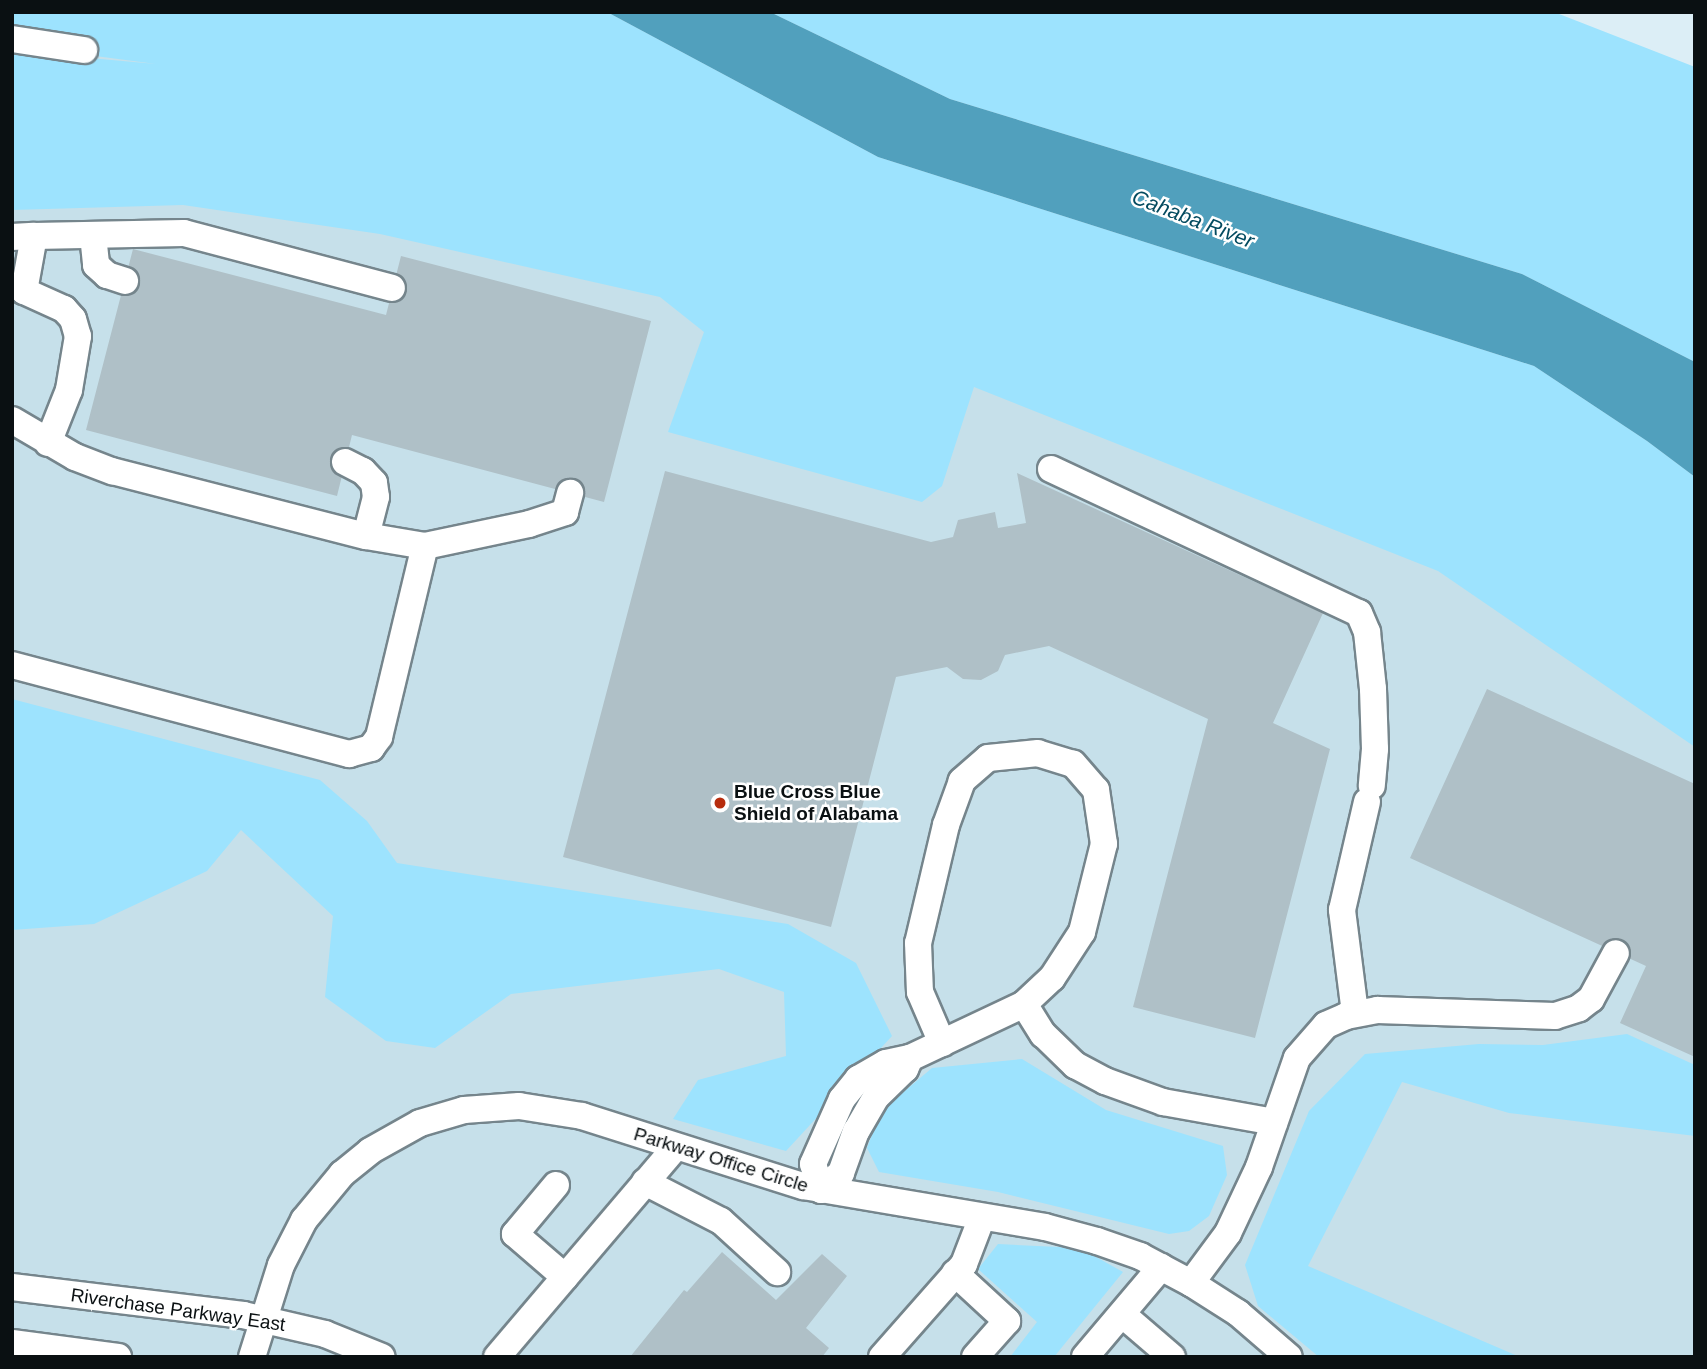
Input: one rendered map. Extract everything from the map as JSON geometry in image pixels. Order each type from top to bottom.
[{"type":"street","points":[[12,39],[84,50]]},
{"type":"street","points":[[48,443],[69,390],[78,336],[73,319],[64,309],[24,291],[23,236],[184,233],[393,288]]},
{"type":"street","points":[[93,235],[96,265],[107,275],[125,281]]},
{"type":"street","points":[[12,419],[48,443],[113,471],[366,536],[425,546],[529,524],[565,512],[570,493]]},
{"type":"street","points":[[345,462],[363,471],[374,483],[376,497],[366,536]]},
{"type":"street","points":[[1051,469],[1359,613],[1367,632],[1375,749],[1369,794],[1342,910],[1355,1013]]},
{"type":"street","points":[[12,665],[349,754],[371,748],[379,737],[425,546]]},
{"type":"street","points":[[821,1190],[841,1172],[856,1131],[876,1097],[905,1069],[910,1058],[942,1043],[1024,1004],[1052,978],[1082,932],[1104,844],[1096,790],[1073,764],[1038,752],[988,758],[961,781],[946,825],[918,943],[920,992],[942,1043]]},
{"type":"street","points":[[1191,1283],[1227,1233],[1259,1167],[1297,1058],[1326,1025],[1355,1013],[1377,1010],[1555,1016],[1579,1008],[1591,999],[1616,953]]},
{"type":"street","points":[[1024,1004],[1043,1034],[1075,1065],[1105,1081],[1163,1102],[1274,1122]]},
{"type":"street","name":"Parkway Office Circle","points":[[252,1357],[281,1265],[304,1220],[326,1192],[370,1151],[421,1123],[483,1107],[536,1107],[582,1116],[675,1148],[821,1190],[1045,1227],[1097,1241],[1161,1267],[1191,1283],[1238,1313],[1289,1357]]},
{"type":"street","points":[[497,1357],[675,1148]]},
{"type":"street","points":[[645,1182],[722,1221],[777,1272]]},
{"type":"street","points":[[556,1185],[516,1234],[565,1277]]},
{"type":"street","points":[[882,1357],[964,1264],[982,1217]]},
{"type":"street","points":[[1085,1357],[1161,1267]]},
{"type":"street","points":[[955,1273],[1007,1321],[975,1357]]},
{"type":"street","name":"Riverchase Parkway East","points":[[12,1287],[263,1319],[326,1334],[382,1357]]},
{"type":"street","points":[[1122,1314],[1172,1357]]},
{"type":"street","points":[[12,1343],[118,1357]]},
{"type":"shaded area","points":[[12,12],[1695,584],[1695,1357],[12,1357]]},
{"type":"shaded area","points":[[12,12],[607,12],[878,157],[1534,366],[1647,441],[1695,477],[1695,747],[1438,571],[974,387],[942,486],[922,502],[668,432],[704,332],[660,297],[380,234],[183,205],[12,210],[12,51],[156,64],[12,45]]},
{"type":"shaded area","points":[[770,12],[1554,12],[1695,67],[1695,362],[1522,274],[950,99]]},
{"type":"shaded area","points":[[12,699],[320,780],[367,821],[397,863],[788,924],[856,963],[892,1036],[786,1151],[673,1119],[698,1080],[786,1056],[784,992],[719,969],[511,994],[435,1048],[386,1041],[325,997],[333,916],[241,830],[207,871],[94,924],[12,930]]},
{"type":"shaded area","points":[[1627,1034],[1695,1065],[1695,1136],[1509,1113],[1402,1082],[1308,1266],[1520,1357],[1319,1357],[1258,1306],[1245,1265],[1309,1111],[1365,1054],[1479,1044],[1543,1045]]},
{"type":"shaded area","points":[[1022,1059],[1106,1110],[1223,1146],[1227,1175],[1209,1216],[1189,1231],[1169,1234],[998,1192],[879,1172],[867,1148],[881,1111],[932,1068]]},
{"type":"shaded area","points":[[998,1244],[1080,1248],[1123,1272],[1054,1357],[1010,1357],[1037,1322],[978,1269]]},
{"type":"water","name":"Cahaba River","points":[[607,12],[770,12],[950,99],[1522,274],[1695,362],[1695,477],[1647,441],[1534,366],[878,157]]},
{"type":"building","points":[[133,249],[386,315],[401,256],[651,321],[604,502],[352,435],[337,496],[86,430]]},
{"type":"building","name":"Blue Cross Blue Shield of Alabama","points":[[665,471],[931,542],[953,537],[958,520],[995,512],[998,528],[1026,523],[1017,473],[1323,613],[1273,723],[1330,749],[1255,1038],[1133,1007],[1208,719],[1049,646],[1005,655],[998,671],[981,680],[963,679],[947,667],[896,677],[831,927],[563,857]]},
{"type":"building","points":[[1487,689],[1695,784],[1695,1057],[1620,1023],[1646,966],[1410,858]]},
{"type":"building","points":[[722,1252],[776,1300],[822,1254],[847,1276],[806,1328],[829,1348],[822,1357],[630,1357],[684,1290],[687,1292]]},
{"type":"place","name":"Blue Cross Blue Shield of Alabama","points":[[720,803]]}]
